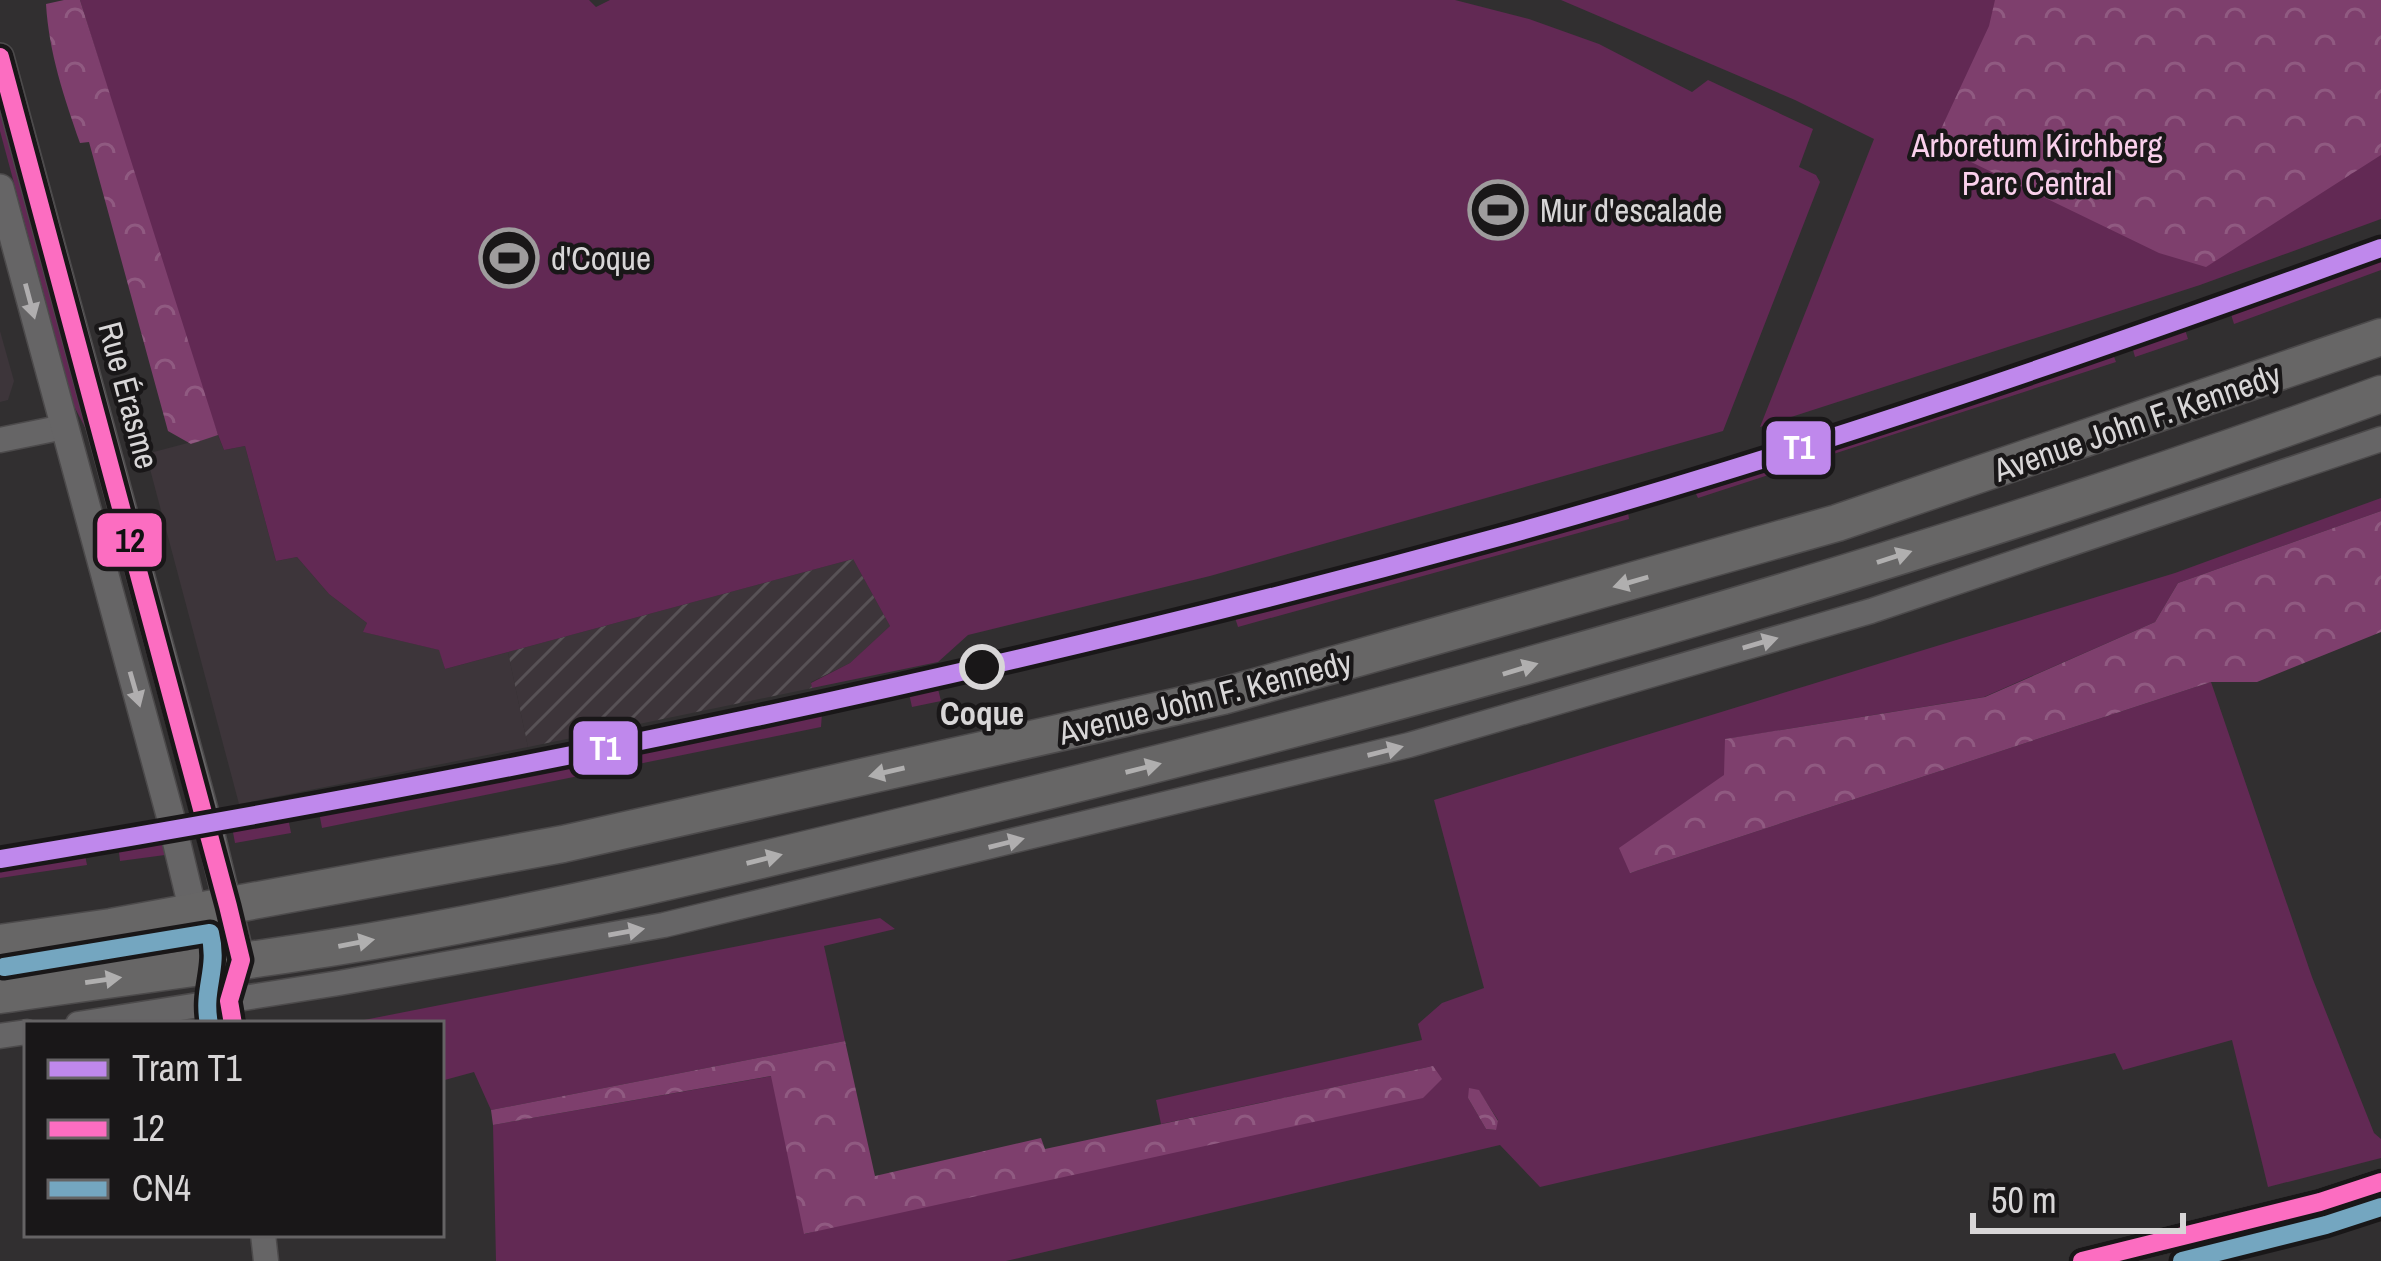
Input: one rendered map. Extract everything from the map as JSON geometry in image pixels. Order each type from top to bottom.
[{"type":"main road","name":"Avenue John F. Kennedy","points":[[0,943],[563,844],[1241,691],[1837,524],[2381,338]]},
{"type":"main road","name":"Avenue John F. Kennedy","points":[[0,995],[437,927],[650,887],[1424,697],[1855,569],[2246,443],[2381,394]]},
{"type":"street","name":"Rue Érasme","points":[[0,57],[223,962]]},
{"type":"street","name":"Rue Érasme","points":[[0,188],[64,427],[211,909]]},
{"type":"street","points":[[0,440],[64,427]]},
{"type":"street","name":"Avenue John F. Kennedy","points":[[116,1021],[231,1012],[664,925],[1409,745],[1871,611],[2381,439]]},
{"type":"street","name":"Avenue John F. Kennedy","points":[[2246,443],[2259,482]]},
{"type":"street","name":"Avenue John F. Kennedy","points":[[437,927],[511,953]]},
{"type":"street","points":[[223,962],[231,1012]]},
{"type":"street","points":[[2081,1261],[2381,1183]]},
{"type":"shaded area","points":[[0,331],[14,381],[8,400],[0,402]]},
{"type":"shaded area","points":[[218,435],[224,450],[245,446],[276,561],[297,557],[329,594],[367,623],[364,632],[440,650],[445,669],[508,652],[528,747],[239,804],[146,454]]},
{"type":"shaded area","points":[[853,559],[890,626],[850,663],[811,682],[812,688],[528,747],[508,652]]},
{"type":"green space","points":[[80,0],[589,0],[596,7],[610,0],[1455,0],[1599,44],[1692,92],[1708,80],[1813,129],[1799,167],[1820,182],[1723,431],[1210,576],[968,635],[938,662],[812,688],[811,683],[850,663],[890,626],[853,559],[445,669],[439,650],[363,632],[367,623],[329,594],[297,557],[276,561],[245,446],[224,450],[202,394]]},
{"type":"green space","points":[[80,0],[218,435],[191,444],[168,431],[89,142],[80,143],[63,92],[46,4]]},
{"type":"green space","name":"Arboretum Kirchberg Parc Central","points":[[1561,0],[2381,0],[2381,219],[2200,285],[1760,427],[1874,139]]},
{"type":"green space","points":[[1995,0],[2381,0],[2381,155],[2206,267],[2159,253],[1934,144],[1989,26]]},
{"type":"green space","points":[[0,87],[91,439],[74,406],[0,131]]},
{"type":"green space","points":[[2381,243],[2381,270],[2234,324],[2226,298]]},
{"type":"green space","points":[[2180,314],[2188,339],[2135,357],[2128,332]]},
{"type":"green space","points":[[2107,338],[2116,362],[1698,498],[1687,475]]},
{"type":"green space","points":[[1625,492],[1629,519],[1238,627],[1230,602]]},
{"type":"green space","points":[[2381,498],[2381,511],[2178,583],[2155,622],[1984,697],[1726,739],[1725,775],[1630,873],[2211,682],[2312,977],[2374,1133],[2381,1139],[2381,1158],[2268,1187],[2232,1040],[2123,1070],[2115,1053],[1540,1187],[1500,1145],[1006,1261],[496,1261],[493,1125],[772,1076],[805,1234],[1433,1066],[1161,1124],[1156,1100],[1422,1040],[1418,1024],[1442,1003],[1484,988],[1434,800],[2175,573]],"holes":[[[1479,1091],[1498,1120],[1495,1130],[1486,1129],[1468,1098]]]},
{"type":"green space","points":[[2381,511],[2381,632],[2257,682],[2211,682],[1630,873],[1619,848],[1724,775],[1725,739],[1985,697],[2155,622],[2178,583]]},
{"type":"green space","points":[[934,673],[941,701],[912,707],[906,680]]},
{"type":"green space","points":[[823,699],[821,727],[322,828],[317,801]]},
{"type":"green space","points":[[286,807],[291,833],[235,843],[230,816]]},
{"type":"green space","points":[[159,828],[165,855],[120,861],[117,835]]},
{"type":"green space","points":[[82,840],[87,865],[0,878],[0,852]]},
{"type":"green space","points":[[880,918],[895,929],[824,946],[845,1041],[491,1110],[474,1072],[444,1080],[444,1021],[359,1021]]},
{"type":"green space","points":[[845,1041],[875,1176],[1041,1138],[1045,1149],[1433,1066],[1442,1079],[1423,1098],[804,1234],[771,1076],[493,1125],[491,1110]]},
{"type":"green space","points":[[1469,1088],[1479,1090],[1498,1121],[1496,1130],[1486,1129],[1468,1098]]},
{"type":"tram line","name":"T1","points":[[0,859],[378,792],[754,718],[1313,586],[1611,505],[1833,437],[2381,248]]},
{"type":"transit line","name":"12","points":[[0,57],[228,906],[241,960],[229,1001],[232,1021]]},
{"type":"transit line","name":"CN4","points":[[4,967],[210,933],[209,1021]]},
{"type":"transit line","name":"12","points":[[2082,1261],[2320,1202],[2381,1182]]},
{"type":"transit line","name":"CN4","points":[[2182,1261],[2381,1207]]},
{"type":"place","name":"Mur d'escalade","points":[[1498,210]]},
{"type":"place","name":"d'Coque","points":[[509,258]]},
{"type":"place","name":"Coque","points":[[982,667]]}]
